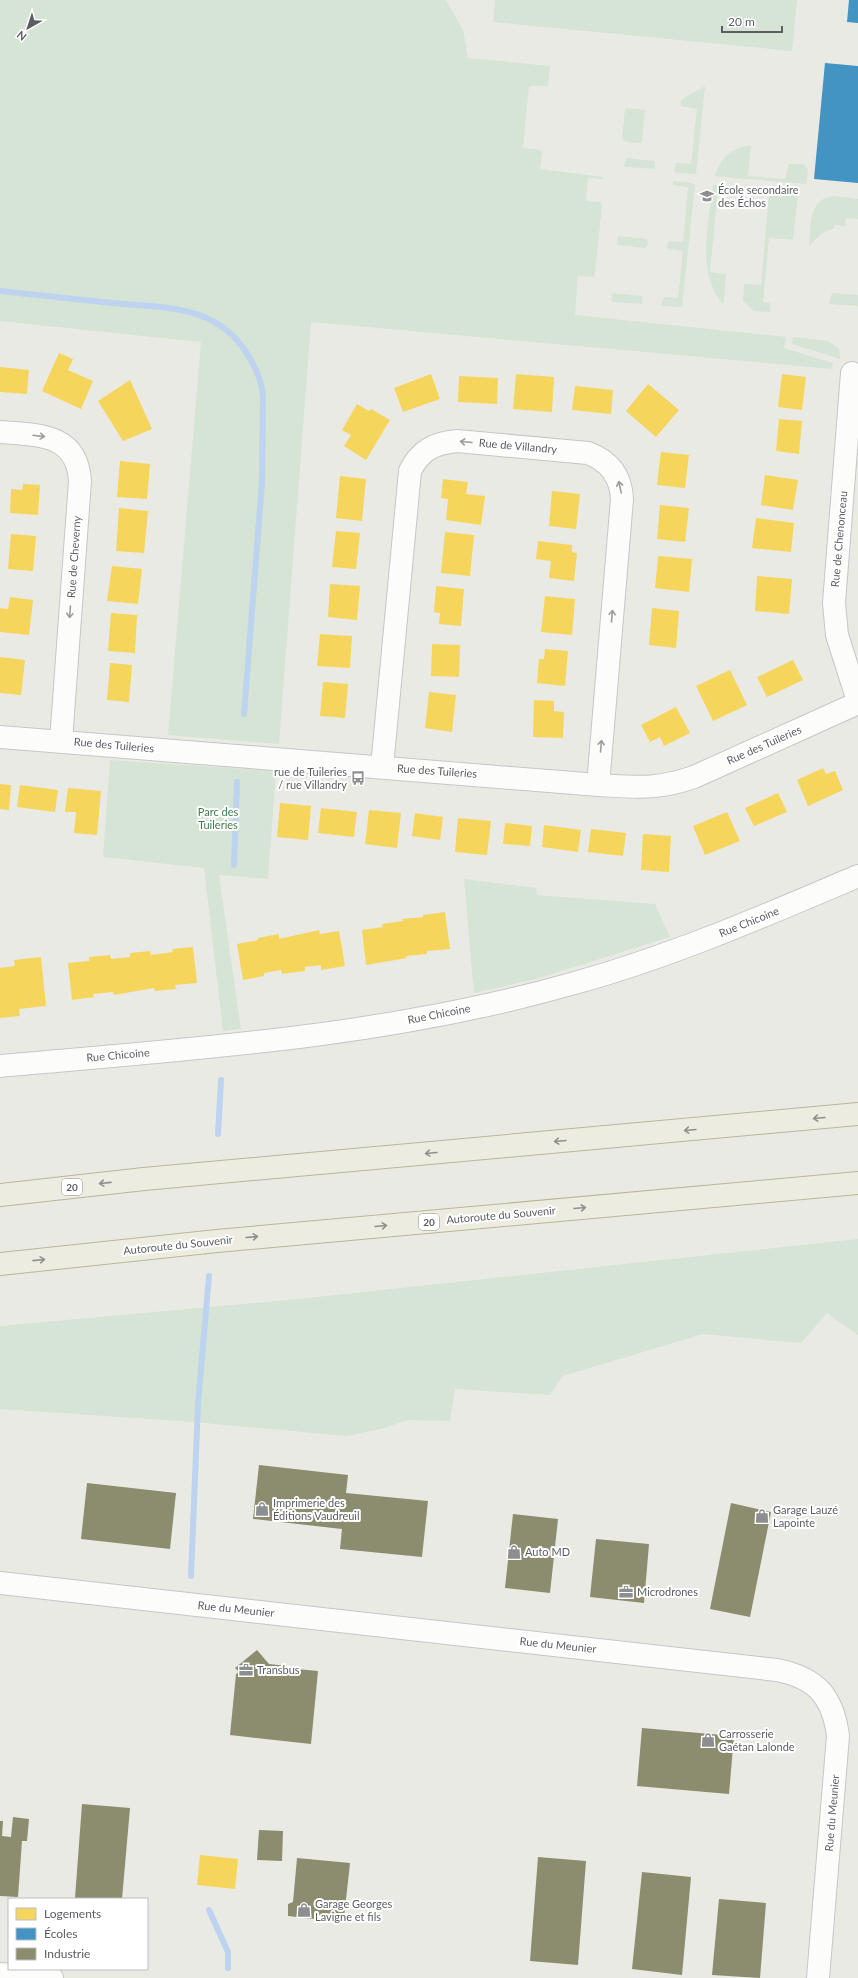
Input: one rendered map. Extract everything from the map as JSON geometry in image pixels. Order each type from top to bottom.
[{"type":"highway","name":"20","points":[[0,1195],[152,1178],[858,1114]]},
{"type":"highway","name":"Autoroute du Souvenir","points":[[0,1264],[217,1240],[858,1183]]},
{"type":"street","name":"Rue de Chenonceau","points":[[852,374],[834,603],[837,636],[858,702]]},
{"type":"street","name":"Rue de Cheverny","points":[[0,432],[44,436],[57,441],[67,447],[75,457],[80,469],[61,741]]},
{"type":"street","name":"Rue de Villandry","points":[[382,767],[410,471],[415,461],[422,453],[431,447],[442,442],[465,442],[588,454],[606,463],[618,480],[621,488],[622,499],[598,785]]},
{"type":"street","name":"Rue des Tuileries","points":[[0,736],[598,785],[653,787],[694,777],[858,702]]},
{"type":"street","name":"Rue Chicoine","points":[[0,1066],[262,1042],[432,1017],[542,992],[633,965],[716,935],[858,876]]},
{"type":"street","name":"Rue du Meunier","points":[[0,1583],[777,1670],[799,1675],[815,1686],[830,1702],[834,1712],[838,1736],[818,1978]]},
{"type":"street","points":[[0,1974],[52,1978]]},
{"type":"green space","points":[[0,0],[446,0],[463,30],[468,58],[550,66],[548,86],[529,86],[523,148],[540,150],[542,152],[540,169],[604,177],[602,179],[588,178],[586,201],[600,202],[602,205],[595,275],[594,277],[578,276],[575,315],[786,337],[784,348],[833,363],[832,369],[311,322],[279,744],[168,735],[201,342],[0,321]]},
{"type":"green space","points":[[495,0],[797,0],[792,51],[493,22]]},
{"type":"green space","points":[[705,86],[696,174],[676,173],[674,170],[676,163],[691,164],[697,109],[681,106],[681,100]]},
{"type":"green space","points":[[625,109],[645,110],[642,143],[626,142],[622,139]]},
{"type":"green space","points":[[751,146],[748,176],[785,179],[789,164],[804,164],[808,170],[806,184],[715,176],[720,164],[727,155],[736,149]]},
{"type":"green space","points":[[626,158],[655,161],[655,169],[626,167],[624,166]]},
{"type":"green space","points":[[673,181],[692,183],[695,185],[682,307],[664,306],[661,304],[664,297],[678,298],[683,251],[666,248],[669,241],[683,242],[688,187],[673,185]]},
{"type":"green space","points":[[713,185],[735,187],[734,191],[718,190],[710,272],[726,274],[724,302],[722,303],[714,290],[709,276],[707,262],[707,231]]},
{"type":"green space","points":[[752,189],[795,192],[798,194],[793,240],[769,238],[763,302],[770,303],[770,312],[754,311],[743,301],[744,284],[761,285],[769,194],[752,192]]},
{"type":"green space","points":[[833,196],[858,199],[858,219],[846,218],[845,226],[834,225],[834,228],[821,234],[809,246],[812,215],[815,208],[819,202],[825,198]]},
{"type":"green space","points":[[619,236],[647,239],[648,245],[645,248],[618,245],[617,238]]},
{"type":"green space","points":[[613,293],[642,296],[642,304],[613,302],[611,300]]},
{"type":"green space","points":[[834,293],[858,295],[858,306],[829,304],[831,295]]},
{"type":"green space","points":[[793,337],[828,341],[839,349],[840,359],[792,344]]},
{"type":"green space","name":"Parc des Tuileries","points":[[110,760],[276,771],[268,879],[219,875],[241,1029],[223,1031],[204,868],[103,857]]},
{"type":"green space","points":[[464,879],[536,888],[537,895],[655,904],[670,937],[539,978],[474,993]]},
{"type":"green space","points":[[858,1239],[858,1335],[827,1313],[801,1343],[703,1334],[563,1376],[550,1395],[455,1389],[450,1421],[407,1420],[384,1428],[347,1436],[194,1422],[0,1409],[0,1326],[298,1299]]},
{"type":"building: Logements","points":[[59,353],[73,359],[68,370],[93,381],[81,409],[42,391]]},
{"type":"building: Logements","points":[[0,367],[29,370],[27,394],[0,392]]},
{"type":"building: Logements","points":[[431,374],[440,399],[403,412],[394,388]]},
{"type":"building: Logements","points":[[516,374],[554,377],[552,412],[513,409]]},
{"type":"building: Logements","points":[[782,374],[806,377],[802,410],[778,407]]},
{"type":"building: Logements","points":[[459,376],[498,378],[497,404],[458,402]]},
{"type":"building: Logements","points":[[130,380],[152,429],[123,441],[98,401]]},
{"type":"building: Logements","points":[[648,384],[679,410],[656,437],[626,411]]},
{"type":"building: Logements","points":[[575,386],[613,390],[611,414],[572,410]]},
{"type":"building: Logements","points":[[357,404],[369,411],[371,409],[390,420],[366,460],[344,446],[351,435],[342,430]]},
{"type":"building: Logements","points":[[779,419],[802,421],[799,454],[776,451]]},
{"type":"building: Logements","points":[[661,452],[689,455],[685,488],[657,485]]},
{"type":"building: Logements","points":[[120,461],[150,464],[147,499],[117,497]]},
{"type":"building: Logements","points":[[765,475],[798,480],[793,510],[761,505]]},
{"type":"building: Logements","points":[[340,476],[366,479],[362,521],[336,518]]},
{"type":"building: Logements","points":[[443,479],[468,482],[466,494],[485,496],[481,525],[446,520],[448,499],[441,498]]},
{"type":"building: Logements","points":[[23,484],[40,485],[38,515],[10,513],[11,489],[22,490]]},
{"type":"building: Logements","points":[[552,491],[580,494],[576,529],[549,526]]},
{"type":"building: Logements","points":[[660,505],[689,508],[685,542],[657,539]]},
{"type":"building: Logements","points":[[119,508],[148,511],[144,553],[116,551]]},
{"type":"building: Logements","points":[[756,518],[794,523],[791,552],[752,548]]},
{"type":"building: Logements","points":[[336,531],[360,533],[356,569],[332,567]]},
{"type":"building: Logements","points":[[445,532],[474,535],[470,576],[441,573]]},
{"type":"building: Logements","points":[[11,534],[36,536],[33,571],[8,569]]},
{"type":"building: Logements","points":[[538,541],[572,545],[572,552],[577,553],[574,581],[549,578],[551,561],[536,559]]},
{"type":"building: Logements","points":[[658,556],[692,559],[689,592],[655,588]]},
{"type":"building: Logements","points":[[112,566],[142,569],[138,604],[107,601]]},
{"type":"building: Logements","points":[[757,576],[792,579],[789,614],[755,611]]},
{"type":"building: Logements","points":[[330,584],[360,586],[357,620],[328,617]]},
{"type":"building: Logements","points":[[436,586],[464,589],[461,626],[439,624],[440,613],[434,612]]},
{"type":"building: Logements","points":[[545,596],[575,599],[572,635],[541,632]]},
{"type":"building: Logements","points":[[10,597],[33,600],[29,635],[0,632],[0,608],[8,609]]},
{"type":"building: Logements","points":[[652,608],[679,611],[676,648],[649,645]]},
{"type":"building: Logements","points":[[111,613],[137,615],[135,653],[108,651]]},
{"type":"building: Logements","points":[[320,634],[352,636],[350,668],[317,666]]},
{"type":"building: Logements","points":[[432,644],[460,645],[459,677],[431,676]]},
{"type":"building: Logements","points":[[545,649],[568,651],[565,686],[537,683],[539,659],[544,659]]},
{"type":"building: Logements","points":[[0,657],[25,660],[21,695],[0,693]]},
{"type":"building: Logements","points":[[793,660],[803,680],[767,697],[757,677]]},
{"type":"building: Logements","points":[[110,663],[132,665],[129,702],[107,700]]},
{"type":"building: Logements","points":[[730,670],[747,705],[713,721],[696,686]]},
{"type":"building: Logements","points":[[323,682],[348,684],[345,718],[320,716]]},
{"type":"building: Logements","points":[[429,692],[456,695],[452,732],[425,728]]},
{"type":"building: Logements","points":[[534,700],[554,701],[554,711],[564,712],[563,738],[533,737]]},
{"type":"building: Logements","points":[[676,707],[690,733],[664,746],[660,737],[650,742],[641,725]]},
{"type":"building: Logements","points":[[823,768],[826,774],[835,771],[843,790],[808,806],[797,780]]},
{"type":"building: Logements","points":[[0,784],[11,785],[9,810],[0,809]]},
{"type":"building: Logements","points":[[20,785],[58,790],[55,812],[17,807]]},
{"type":"building: Logements","points":[[68,788],[101,791],[97,835],[74,833],[76,812],[65,812]]},
{"type":"building: Logements","points":[[778,793],[787,812],[754,826],[745,808]]},
{"type":"building: Logements","points":[[280,803],[311,806],[308,840],[277,837]]},
{"type":"building: Logements","points":[[321,808],[357,812],[354,837],[318,833]]},
{"type":"building: Logements","points":[[369,810],[401,813],[397,848],[365,844]]},
{"type":"building: Logements","points":[[727,812],[740,841],[705,855],[693,826]]},
{"type":"building: Logements","points":[[415,813],[443,817],[440,840],[412,836]]},
{"type":"building: Logements","points":[[458,818],[491,821],[487,855],[455,852]]},
{"type":"building: Logements","points":[[505,823],[532,826],[530,846],[503,844]]},
{"type":"building: Logements","points":[[544,825],[581,830],[578,852],[542,847]]},
{"type":"building: Logements","points":[[591,829],[626,833],[623,856],[588,852]]},
{"type":"building: Logements","points":[[643,834],[671,836],[669,872],[641,870]]},
{"type":"building: Logements","points":[[445,912],[450,949],[427,951],[427,954],[406,956],[407,958],[366,965],[362,930],[383,927],[382,924],[403,921],[402,919],[423,917],[423,915]]},
{"type":"building: Logements","points":[[319,930],[320,934],[339,931],[345,966],[321,970],[321,965],[305,967],[305,971],[282,974],[281,970],[264,973],[264,976],[243,980],[237,944],[279,934],[279,939]]},
{"type":"building: Logements","points":[[193,947],[197,983],[175,985],[176,989],[155,991],[154,988],[114,995],[113,992],[93,994],[94,997],[72,1000],[68,963],[89,961],[89,957],[110,955],[111,959],[130,957],[130,953],[150,951],[151,955],[173,952],[172,949]]},
{"type":"building: Logements","points":[[41,957],[46,1006],[19,1009],[20,1016],[0,1018],[0,968],[15,966],[14,960]]},
{"type":"building: Logements","points":[[200,1855],[238,1859],[235,1889],[197,1885]]},
{"type":"building: Écoles","points":[[849,0],[858,0],[858,23],[847,22]]},
{"type":"building: Écoles","points":[[825,63],[858,66],[858,183],[814,179]]},
{"type":"building: Industrie","points":[[259,1465],[348,1475],[346,1493],[428,1501],[422,1557],[340,1549],[342,1529],[253,1519]]},
{"type":"building: Industrie","points":[[87,1483],[176,1493],[170,1549],[81,1539]]},
{"type":"building: Industrie","points":[[731,1503],[771,1512],[750,1617],[710,1609]]},
{"type":"building: Industrie","points":[[513,1514],[558,1519],[550,1593],[505,1588]]},
{"type":"building: Industrie","points":[[596,1539],[649,1544],[644,1603],[590,1597]]},
{"type":"building: Industrie","points":[[257,1650],[269,1664],[287,1666],[286,1668],[318,1671],[311,1744],[230,1735],[236,1674],[239,1672],[235,1668]]},
{"type":"building: Industrie","points":[[642,1728],[734,1736],[729,1794],[637,1786]]},
{"type":"building: Industrie","points":[[82,1804],[130,1808],[122,1898],[75,1898]]},
{"type":"building: Industrie","points":[[13,1817],[29,1819],[27,1841],[22,1841],[18,1897],[0,1896],[0,1821],[3,1821],[2,1836],[11,1837]]},
{"type":"building: Industrie","points":[[259,1830],[283,1831],[282,1861],[257,1860]]},
{"type":"building: Industrie","points":[[538,1857],[586,1861],[578,1965],[530,1961]]},
{"type":"building: Industrie","points":[[297,1858],[350,1863],[344,1918],[315,1915],[315,1919],[288,1916],[288,1904],[293,1902]]},
{"type":"building: Industrie","points":[[642,1872],[691,1877],[682,1975],[632,1969]]},
{"type":"building: Industrie","points":[[719,1899],[766,1903],[760,1978],[712,1975]]},
{"type":"waterway","points":[[0,291],[171,308],[189,312],[206,318],[222,327],[237,340],[252,362],[257,371],[263,397],[262,482],[244,714]]},
{"type":"waterway","points":[[234,865],[237,782]]},
{"type":"waterway","points":[[218,1134],[221,1080]]},
{"type":"waterway","points":[[191,1576],[198,1404],[209,1276]]},
{"type":"waterway","points":[[209,1910],[228,1952],[228,1968]]},
{"type":"place","name":"École secondaire des Échos","points":[[707,196]]},
{"type":"place","name":"rue de Tuileries / rue Villandry","points":[[358,778]]},
{"type":"place","name":"Imprimerie des Éditions Vaudreuil","points":[[262,1509]]},
{"type":"place","name":"Garage Lauzé Lapointe","points":[[762,1516]]},
{"type":"place","name":"Auto MD","points":[[514,1552]]},
{"type":"place","name":"Microdrones","points":[[626,1592]]},
{"type":"place","name":"Transbus","points":[[246,1670]]},
{"type":"place","name":"Carrosserie Gaétan Lalonde","points":[[708,1740]]},
{"type":"place","name":"Garage Georges Lavigne et fils","points":[[304,1910]]}]
